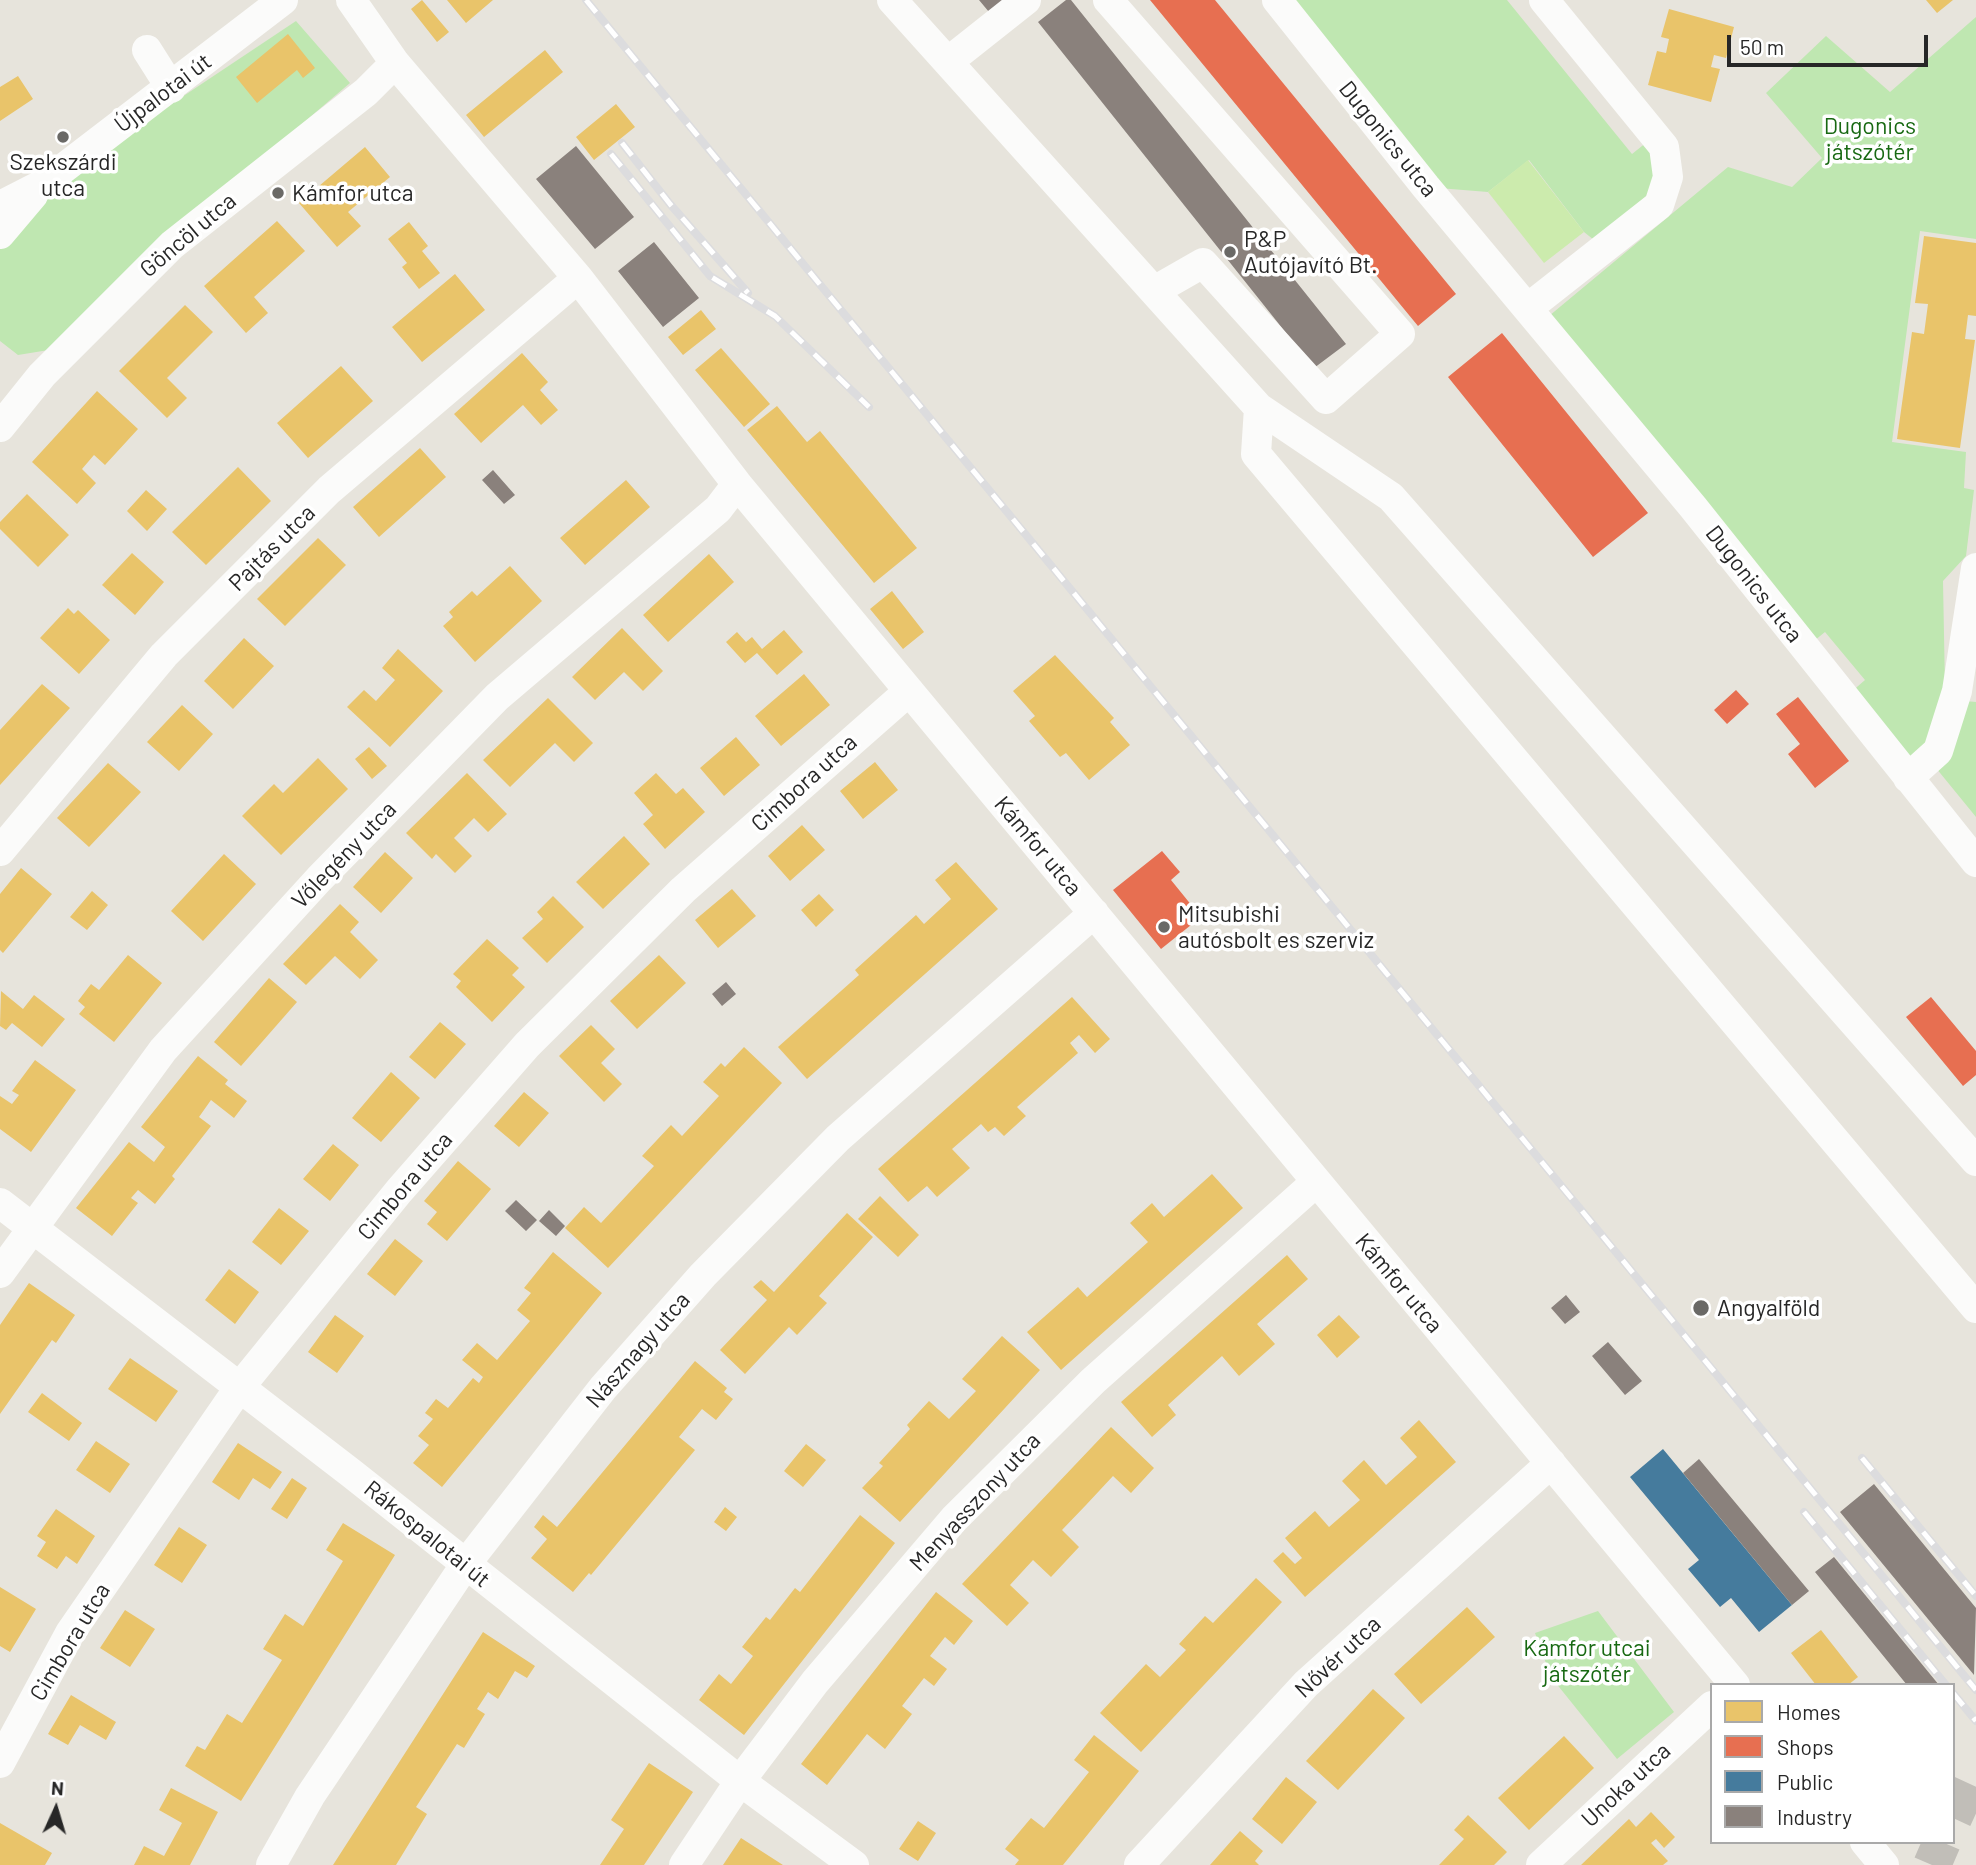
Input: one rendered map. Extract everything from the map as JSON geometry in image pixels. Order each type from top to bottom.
[{"type":"street","name":"Újpalotai út","points":[[43,184],[283,0]]},
{"type":"street","name":"Kámfor utca","points":[[351,0],[395,63],[578,278],[737,484],[1315,1183],[1551,1463],[1592,1493],[1734,1683]]},
{"type":"street","points":[[892,0],[1058,188],[1259,408],[1391,497],[1976,1161]]},
{"type":"street","points":[[948,61],[1026,0]]},
{"type":"street","points":[[1108,0],[1400,334],[1326,399],[1203,263],[1154,291]]},
{"type":"street","name":"Dugonics utca","points":[[1277,0],[1426,187],[1693,507],[1976,862]]},
{"type":"street","points":[[1528,308],[1659,205],[1668,177],[1664,147],[1545,0]]},
{"type":"street","points":[[147,50],[171,88]]},
{"type":"street","name":"Göncöl utca","points":[[0,427],[43,375],[172,245],[366,92],[395,63]]},
{"type":"street","points":[[0,206],[43,184]]},
{"type":"street","points":[[0,234],[43,184]]},
{"type":"street","name":"Pajtás utca","points":[[0,851],[164,655],[329,490],[578,278]]},
{"type":"street","points":[[1259,408],[1255,454],[1976,1308]]},
{"type":"street","name":"Vőlegény utca","points":[[0,1273],[163,1050],[319,879],[498,697],[718,509],[737,484]]},
{"type":"street","points":[[1908,778],[1938,751],[1957,691],[1976,568]]},
{"type":"street","name":"Cimbora utca","points":[[0,1763],[70,1633],[239,1388],[399,1191],[527,1045],[683,890],[909,691]]},
{"type":"street","name":"Násznagy utca","points":[[271,1865],[310,1796],[465,1565],[603,1388],[703,1275],[838,1138],[1094,913]]},
{"type":"street","name":"Menyasszony utca","points":[[684,1865],[740,1781],[815,1682],[954,1519],[1093,1381],[1315,1183]]},
{"type":"street","name":"Rákospalotai út","points":[[0,1203],[740,1781],[854,1865]]},
{"type":"street","name":"Nővér utca","points":[[1139,1865],[1306,1684],[1551,1463]]},
{"type":"street","name":"Unoka utca","points":[[1541,1865],[1710,1708]]},
{"type":"green space","points":[[1277,0],[1507,0],[1632,154],[1647,142],[1655,168],[1649,194],[1594,240],[1584,232],[1529,160],[1488,192],[1426,187]]},
{"type":"green space","name":"Dugonics játszótér","points":[[1976,17],[1976,239],[1920,231],[1892,442],[1966,452],[1964,488],[1974,490],[1966,556],[1943,581],[1945,688],[1935,740],[1908,762],[1850,693],[1865,680],[1825,632],[1809,645],[1549,316],[1728,167],[1792,187],[1822,158],[1766,93],[1826,36],[1890,92]]},
{"type":"green space","points":[[296,21],[350,83],[173,234],[61,348],[18,355],[0,341],[0,225],[140,125]]},
{"type":"green space","points":[[1528,160],[1584,232],[1544,263],[1488,192]]},
{"type":"green space","points":[[1965,701],[1976,702],[1976,817],[1936,768]]},
{"type":"green space","name":"Kámfor utcai játszótér","points":[[1598,1611],[1674,1712],[1617,1759],[1551,1677],[1535,1633]]},
{"type":"building: Homes","points":[[422,0],[449,32],[437,42],[411,9]]},
{"type":"building: Homes","points":[[447,0],[493,0],[466,23]]},
{"type":"building: Homes","points":[[1926,0],[1953,0],[1937,13]]},
{"type":"building: Homes","points":[[1669,9],[1734,27],[1726,58],[1714,55],[1711,67],[1720,69],[1711,102],[1648,85],[1657,51],[1666,53],[1669,39],[1661,37]]},
{"type":"building: Homes","points":[[288,34],[315,68],[303,78],[297,70],[257,103],[236,77]]},
{"type":"building: Homes","points":[[545,50],[563,72],[484,137],[466,115]]},
{"type":"building: Homes","points":[[18,76],[33,99],[0,121],[0,87]]},
{"type":"building: Homes","points":[[616,104],[635,127],[594,160],[576,137]]},
{"type":"building: Homes","points":[[365,147],[390,177],[348,212],[361,226],[337,247],[299,203]]},
{"type":"building: Homes","points":[[277,221],[305,251],[254,297],[268,313],[246,333],[204,286]]},
{"type":"building: Homes","points":[[409,222],[428,246],[422,251],[440,273],[419,289],[402,267],[407,263],[388,239]]},
{"type":"building: Homes","points":[[1924,236],[1976,243],[1976,316],[1968,315],[1965,339],[1975,340],[1960,448],[1897,439],[1912,332],[1924,334],[1928,304],[1915,303]]},
{"type":"building: Homes","points":[[455,274],[485,310],[422,362],[392,327]]},
{"type":"building: Homes","points":[[185,305],[213,332],[167,378],[187,398],[167,418],[119,371]]},
{"type":"building: Homes","points":[[701,310],[716,329],[683,355],[668,337]]},
{"type":"building: Homes","points":[[721,348],[770,404],[744,427],[695,370]]},
{"type":"building: Homes","points":[[522,353],[548,382],[540,390],[558,410],[541,425],[523,405],[481,443],[454,414]]},
{"type":"building: Homes","points":[[341,366],[373,401],[308,458],[277,423]]},
{"type":"building: Homes","points":[[97,391],[138,429],[105,465],[94,455],[82,469],[96,483],[77,504],[32,462]]},
{"type":"building: Homes","points":[[777,406],[807,442],[820,431],[917,548],[874,583],[747,430]]},
{"type":"building: Homes","points":[[420,448],[446,477],[379,537],[353,507]]},
{"type":"building: Homes","points":[[238,467],[271,501],[206,565],[172,532]]},
{"type":"building: Homes","points":[[626,480],[650,507],[585,565],[560,538]]},
{"type":"building: Homes","points":[[146,490],[167,509],[147,531],[127,511]]},
{"type":"building: Homes","points":[[27,494],[69,535],[38,567],[0,529],[0,522]]},
{"type":"building: Homes","points":[[318,538],[346,565],[285,626],[257,599]]},
{"type":"building: Homes","points":[[132,553],[164,582],[135,615],[102,585]]},
{"type":"building: Homes","points":[[709,554],[734,582],[668,642],[643,615]]},
{"type":"building: Homes","points":[[510,566],[542,601],[475,662],[443,626],[453,617],[449,612],[472,591],[477,596]]},
{"type":"building: Homes","points":[[892,591],[924,632],[903,649],[870,609]]},
{"type":"building: Homes","points":[[68,608],[74,614],[78,610],[110,640],[79,674],[40,638]]},
{"type":"building: Homes","points":[[622,628],[663,671],[643,691],[624,672],[595,700],[572,677]]},
{"type":"building: Homes","points":[[784,630],[803,652],[777,675],[757,653],[745,663],[726,642],[737,632],[746,642],[752,637],[762,649]]},
{"type":"building: Homes","points":[[244,638],[274,666],[233,709],[204,681]]},
{"type":"building: Homes","points":[[398,649],[443,691],[390,747],[347,707],[364,690],[376,701],[395,680],[382,668]]},
{"type":"building: Homes","points":[[1055,655],[1114,718],[1110,722],[1130,745],[1089,780],[1066,753],[1060,757],[1029,721],[1035,716],[1013,691]]},
{"type":"building: Homes","points":[[804,674],[830,705],[781,746],[755,716]]},
{"type":"building: Homes","points":[[42,684],[70,708],[0,785],[0,730]]},
{"type":"building: Homes","points":[[548,698],[593,743],[574,762],[555,743],[510,787],[483,760]]},
{"type":"building: Homes","points":[[182,705],[213,734],[179,771],[147,742]]},
{"type":"building: Homes","points":[[736,737],[760,765],[724,796],[700,768]]},
{"type":"building: Homes","points":[[369,747],[387,766],[372,779],[355,759]]},
{"type":"building: Homes","points":[[318,758],[348,789],[281,855],[242,816],[274,784],[283,793]]},
{"type":"building: Homes","points":[[875,762],[898,790],[863,819],[840,791]]},
{"type":"building: Homes","points":[[108,763],[141,792],[89,847],[57,818]]},
{"type":"building: Homes","points":[[467,773],[507,814],[488,832],[474,818],[454,838],[472,856],[455,873],[436,854],[432,859],[406,833]]},
{"type":"building: Homes","points":[[656,773],[676,794],[683,788],[705,812],[665,849],[643,824],[653,815],[634,793]]},
{"type":"building: Homes","points":[[802,825],[825,850],[790,881],[768,856]]},
{"type":"building: Homes","points":[[624,836],[650,864],[603,909],[576,882]]},
{"type":"building: Homes","points":[[385,852],[413,878],[381,913],[353,887]]},
{"type":"building: Homes","points":[[224,854],[256,884],[203,941],[171,911]]},
{"type":"building: Homes","points":[[956,862],[998,909],[807,1079],[778,1047],[859,975],[855,970],[916,915],[924,924],[951,899],[935,880]]},
{"type":"building: Homes","points":[[21,868],[52,894],[3,953],[0,950],[0,894]]},
{"type":"building: Homes","points":[[732,889],[756,916],[718,948],[695,920]]},
{"type":"building: Homes","points":[[92,891],[108,905],[87,930],[70,917]]},
{"type":"building: Homes","points":[[819,894],[834,910],[816,927],[801,910]]},
{"type":"building: Homes","points":[[553,896],[584,927],[547,963],[522,938],[543,919],[537,912]]},
{"type":"building: Homes","points":[[340,904],[359,922],[350,932],[378,960],[360,979],[335,956],[306,985],[283,964]]},
{"type":"building: Homes","points":[[487,939],[519,968],[512,975],[525,987],[492,1022],[456,987],[461,981],[453,974]]},
{"type":"building: Homes","points":[[128,955],[162,983],[114,1042],[79,1014],[85,1007],[78,1001],[91,984],[99,990]]},
{"type":"building: Homes","points":[[659,955],[686,983],[637,1029],[610,1001]]},
{"type":"building: Homes","points":[[269,978],[297,1002],[241,1066],[214,1042]]},
{"type":"building: Homes","points":[[1,991],[23,1009],[34,995],[65,1019],[42,1047],[12,1023],[6,1030],[0,1026]]},
{"type":"building: Homes","points":[[1072,997],[1110,1039],[1095,1053],[1079,1035],[1070,1043],[1078,1053],[1017,1107],[1026,1116],[1004,1136],[995,1127],[988,1132],[981,1124],[952,1149],[970,1168],[937,1197],[927,1186],[908,1202],[878,1169]]},
{"type":"building: Homes","points":[[440,1022],[466,1044],[435,1079],[409,1057]]},
{"type":"building: Homes","points":[[591,1025],[615,1049],[601,1063],[622,1084],[604,1102],[559,1056]]},
{"type":"building: Homes","points":[[744,1047],[782,1083],[608,1268],[565,1228],[584,1207],[601,1223],[654,1166],[642,1156],[671,1125],[682,1136],[719,1096],[703,1082],[721,1063],[725,1067]]},
{"type":"building: Homes","points":[[198,1056],[228,1080],[225,1084],[247,1101],[234,1118],[211,1100],[199,1117],[211,1126],[172,1176],[175,1179],[155,1204],[138,1190],[131,1198],[138,1203],[112,1236],[76,1208],[129,1142],[154,1162],[165,1147],[141,1127]]},
{"type":"building: Homes","points":[[35,1060],[76,1090],[31,1152],[0,1129],[0,1096],[12,1104],[19,1095],[12,1091]]},
{"type":"building: Homes","points":[[391,1072],[420,1098],[381,1142],[352,1118]]},
{"type":"building: Homes","points":[[524,1092],[549,1113],[519,1147],[494,1126]]},
{"type":"building: Homes","points":[[333,1144],[359,1165],[330,1201],[303,1179]]},
{"type":"building: Homes","points":[[458,1161],[491,1189],[447,1241],[427,1224],[437,1212],[424,1201]]},
{"type":"building: Homes","points":[[1212,1174],[1243,1208],[1061,1370],[1027,1332],[1078,1287],[1087,1297],[1148,1242],[1130,1223],[1152,1203],[1164,1217]]},
{"type":"building: Homes","points":[[880,1196],[919,1235],[898,1257],[858,1219]]},
{"type":"building: Homes","points":[[279,1208],[309,1231],[281,1265],[252,1242]]},
{"type":"building: Homes","points":[[847,1213],[873,1237],[819,1296],[827,1303],[797,1335],[789,1327],[745,1374],[720,1350],[767,1300],[753,1287],[761,1280],[774,1292]]},
{"type":"building: Homes","points":[[395,1239],[423,1261],[395,1296],[367,1274]]},
{"type":"building: Homes","points":[[553,1252],[602,1293],[442,1487],[413,1463],[429,1445],[418,1436],[433,1419],[425,1413],[436,1399],[448,1408],[473,1378],[479,1383],[483,1377],[462,1360],[477,1343],[497,1360],[530,1321],[517,1310],[531,1293],[524,1288]]},
{"type":"building: Homes","points":[[1287,1255],[1308,1279],[1257,1324],[1275,1344],[1239,1376],[1222,1356],[1168,1405],[1176,1415],[1152,1437],[1121,1402]]},
{"type":"building: Homes","points":[[229,1269],[259,1292],[235,1324],[205,1300]]},
{"type":"building: Homes","points":[[29,1283],[75,1315],[56,1343],[52,1340],[0,1414],[0,1325]]},
{"type":"building: Homes","points":[[335,1315],[364,1336],[337,1373],[308,1352]]},
{"type":"building: Homes","points":[[1339,1315],[1360,1337],[1337,1358],[1317,1335]]},
{"type":"building: Homes","points":[[1002,1336],[1040,1370],[900,1522],[862,1488],[883,1466],[879,1463],[910,1429],[907,1425],[929,1401],[949,1419],[976,1391],[962,1379]]},
{"type":"building: Homes","points":[[130,1358],[178,1391],[156,1422],[108,1389]]},
{"type":"building: Homes","points":[[695,1361],[727,1388],[724,1392],[733,1399],[716,1420],[702,1409],[679,1437],[695,1450],[591,1575],[589,1573],[573,1592],[531,1558],[547,1539],[534,1527],[543,1515],[557,1527]]},
{"type":"building: Homes","points":[[42,1393],[82,1423],[69,1441],[28,1412]]},
{"type":"building: Homes","points":[[1419,1420],[1456,1462],[1305,1597],[1273,1561],[1283,1552],[1295,1564],[1302,1558],[1285,1538],[1315,1511],[1329,1527],[1360,1500],[1342,1481],[1364,1460],[1386,1485],[1417,1457],[1400,1438]]},
{"type":"building: Homes","points":[[1111,1427],[1154,1468],[1131,1493],[1113,1476],[1062,1530],[1079,1547],[1051,1577],[1033,1560],[1010,1585],[1029,1603],[1007,1626],[962,1584]]},
{"type":"building: Homes","points":[[96,1441],[130,1464],[110,1493],[76,1470]]},
{"type":"building: Homes","points":[[238,1443],[282,1472],[270,1489],[253,1478],[239,1500],[212,1482]]},
{"type":"building: Homes","points":[[806,1444],[826,1460],[803,1487],[784,1471]]},
{"type":"building: Homes","points":[[292,1478],[307,1488],[287,1519],[271,1509]]},
{"type":"building: Homes","points":[[725,1507],[737,1517],[726,1531],[714,1522]]},
{"type":"building: Homes","points":[[56,1509],[95,1536],[77,1564],[66,1556],[57,1569],[37,1556],[46,1542],[37,1536]]},
{"type":"building: Homes","points":[[860,1515],[895,1543],[744,1735],[699,1700],[719,1674],[731,1684],[753,1656],[742,1647],[766,1617],[770,1620],[795,1588],[800,1592]]},
{"type":"building: Homes","points":[[343,1523],[395,1555],[241,1801],[185,1766],[197,1746],[205,1750],[227,1714],[242,1723],[282,1660],[263,1649],[285,1614],[303,1626],[343,1561],[326,1550]]},
{"type":"building: Homes","points":[[179,1527],[207,1545],[182,1583],[154,1565]]},
{"type":"building: Homes","points":[[1256,1578],[1282,1602],[1141,1752],[1100,1713],[1146,1664],[1160,1677],[1186,1650],[1179,1644],[1205,1616],[1213,1623]]},
{"type":"building: Homes","points":[[0,1587],[36,1609],[10,1652],[0,1646]]},
{"type":"building: Homes","points":[[936,1592],[973,1621],[954,1645],[945,1637],[930,1656],[947,1669],[934,1686],[924,1678],[902,1706],[912,1714],[885,1749],[867,1734],[827,1785],[801,1764]]},
{"type":"building: Homes","points":[[1467,1607],[1495,1637],[1421,1704],[1394,1674]]},
{"type":"building: Homes","points":[[125,1610],[155,1629],[130,1667],[100,1648]]},
{"type":"building: Homes","points":[[1821,1630],[1858,1677],[1850,1683],[1814,1683],[1791,1653]]},
{"type":"building: Homes","points":[[483,1632],[535,1666],[527,1678],[515,1671],[498,1699],[488,1692],[477,1709],[485,1714],[464,1748],[457,1744],[416,1807],[427,1814],[396,1865],[333,1865]]},
{"type":"building: Homes","points":[[1373,1689],[1405,1718],[1338,1790],[1306,1761]]},
{"type":"building: Homes","points":[[71,1695],[116,1722],[106,1740],[80,1725],[68,1745],[48,1734]]},
{"type":"building: Homes","points":[[1094,1735],[1139,1771],[1063,1865],[1015,1865],[1019,1860],[1005,1849],[1031,1818],[1044,1828],[1089,1772],[1074,1760]]},
{"type":"building: Homes","points":[[1564,1736],[1594,1768],[1529,1830],[1498,1798]]},
{"type":"building: Homes","points":[[649,1763],[693,1792],[644,1865],[600,1865],[624,1829],[611,1820]]},
{"type":"building: Homes","points":[[1286,1777],[1317,1802],[1282,1844],[1252,1819]]},
{"type":"building: Homes","points":[[171,1788],[218,1812],[190,1865],[134,1865],[144,1846],[164,1856],[182,1823],[159,1810]]},
{"type":"building: Homes","points":[[1651,1812],[1675,1837],[1664,1848],[1656,1839],[1651,1843],[1668,1861],[1663,1865],[1581,1865],[1629,1819],[1636,1827]]},
{"type":"building: Homes","points":[[1468,1815],[1507,1852],[1494,1865],[1439,1865],[1464,1839],[1454,1830]]},
{"type":"building: Homes","points":[[918,1821],[936,1833],[918,1861],[899,1849]]},
{"type":"building: Homes","points":[[0,1823],[52,1853],[45,1865],[0,1865]]},
{"type":"building: Homes","points":[[1240,1831],[1263,1851],[1255,1861],[1259,1865],[1210,1865]]},
{"type":"building: Homes","points":[[741,1838],[783,1865],[723,1865]]},
{"type":"building: Shops","points":[[1150,0],[1215,0],[1456,294],[1418,326]]},
{"type":"building: Shops","points":[[1502,333],[1648,513],[1593,557],[1448,377]]},
{"type":"building: Shops","points":[[1736,690],[1749,704],[1727,724],[1714,710]]},
{"type":"building: Shops","points":[[1798,697],[1849,761],[1815,788],[1788,754],[1800,744],[1776,714]]},
{"type":"building: Shops","points":[[1162,851],[1180,872],[1171,880],[1201,917],[1161,949],[1113,890]]},
{"type":"building: Shops","points":[[1931,997],[1976,1051],[1976,1075],[1963,1086],[1906,1017]]},
{"type":"building: Public","points":[[1663,1449],[1792,1605],[1759,1632],[1731,1598],[1720,1607],[1688,1569],[1699,1560],[1630,1477]]},
{"type":"building: Industry","points":[[979,0],[1003,0],[989,12]]},
{"type":"building: Industry","points":[[1066,0],[1071,0],[1346,344],[1314,368],[1038,22]]},
{"type":"building: Industry","points":[[576,146],[634,217],[595,249],[536,179]]},
{"type":"building: Industry","points":[[654,242],[699,298],[663,327],[618,271]]},
{"type":"building: Industry","points":[[493,470],[515,495],[504,504],[482,480]]},
{"type":"building: Industry","points":[[726,982],[736,994],[722,1006],[712,994]]},
{"type":"building: Industry","points":[[516,1200],[537,1220],[526,1231],[505,1211]]},
{"type":"building: Industry","points":[[549,1210],[565,1226],[556,1236],[539,1221]]},
{"type":"building: Industry","points":[[1566,1295],[1580,1312],[1565,1324],[1551,1308]]},
{"type":"building: Industry","points":[[1608,1342],[1642,1381],[1625,1395],[1592,1356]]},
{"type":"building: Industry","points":[[1699,1459],[1809,1591],[1792,1605],[1683,1473]]},
{"type":"building: Industry","points":[[1874,1484],[1976,1608],[1974,1675],[1840,1512]]},
{"type":"building: Industry","points":[[1834,1557],[1937,1683],[1905,1683],[1815,1572]]},
{"type":"tunnel","points":[[1955,1814],[1976,1768]]},
{"type":"tunnel","points":[[1932,1865],[1941,1844]]},
{"type":"railway","points":[[586,0],[1976,1690]]},
{"type":"railway","points":[[622,143],[670,204],[748,293]]},
{"type":"railway","points":[[611,154],[710,276],[775,316],[869,407]]},
{"type":"railway","points":[[1862,1458],[1976,1596]]},
{"type":"railway","points":[[1804,1512],[1944,1683]]},
{"type":"railway","points":[[1955,1695],[1976,1721]]},
{"type":"place","name":"Szekszárdi utca","points":[[63,137]]},
{"type":"place","name":"Kámfor utca","points":[[278,193]]},
{"type":"place","name":"P&P Autójavító Bt.","points":[[1230,252]]},
{"type":"place","name":"Mitsubishi autósbolt es szerviz","points":[[1164,927]]},
{"type":"place","name":"Angyalföld","points":[[1701,1308]]}]
